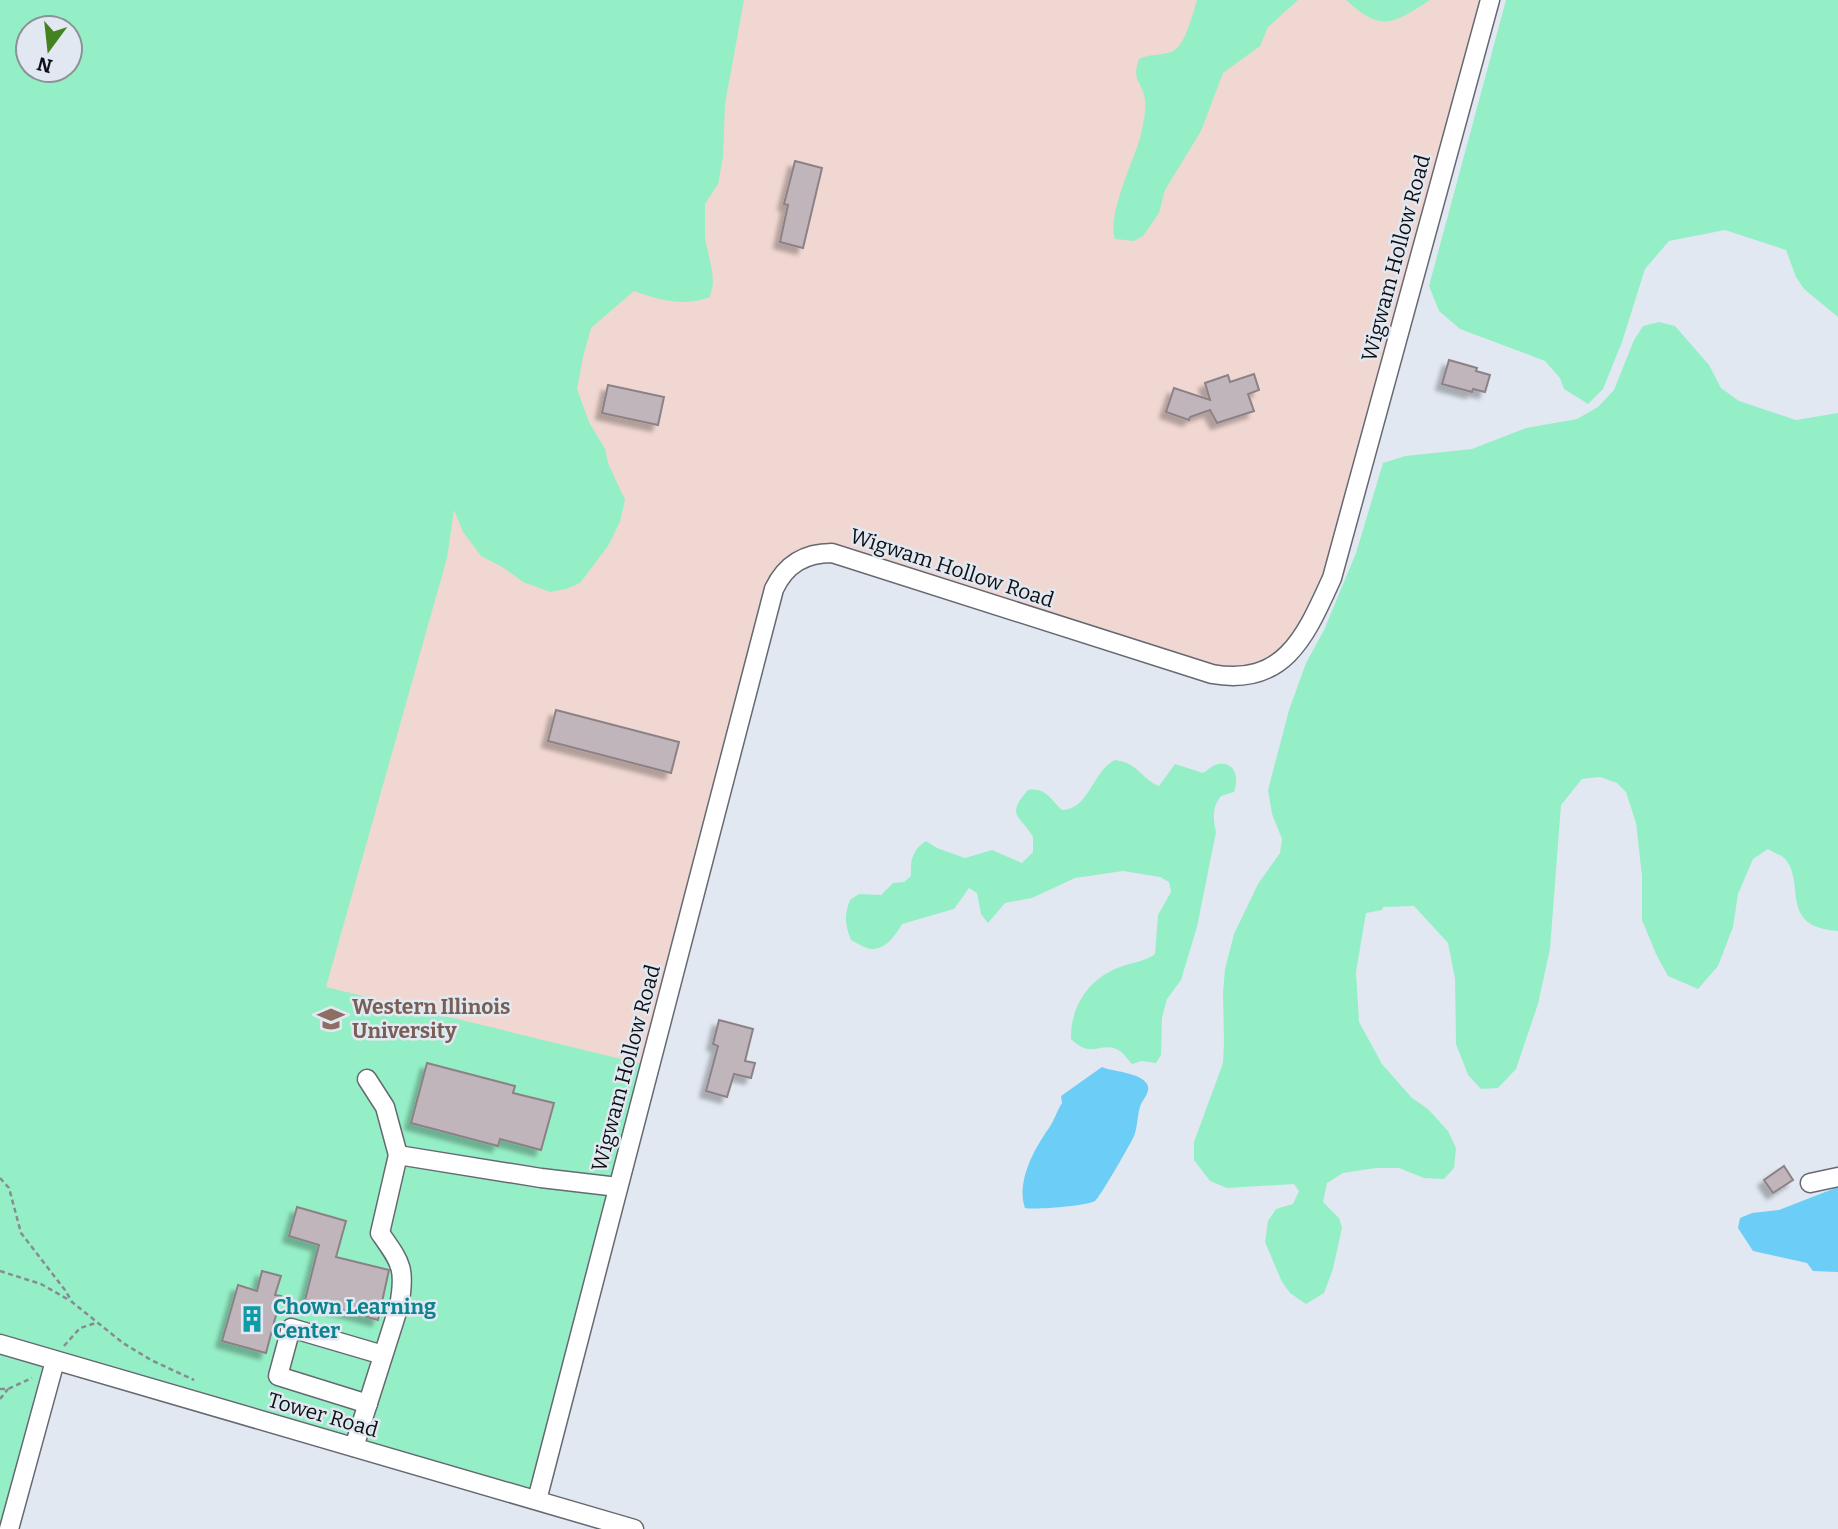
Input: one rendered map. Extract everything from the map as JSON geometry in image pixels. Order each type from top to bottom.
[{"type":"street","name":"Wigwam Hollow Road","points":[[537,1500],[779,578],[787,568],[804,557],[832,553],[1212,674],[1243,676],[1273,667],[1286,658],[1319,607],[1332,578],[1490,0]]},
{"type":"street","points":[[354,1447],[399,1306],[402,1285],[399,1261],[380,1233],[398,1155],[385,1107],[368,1079]]},
{"type":"street","points":[[398,1155],[541,1178],[618,1187]]},
{"type":"street","points":[[1810,1184],[1838,1177]]},
{"type":"street","points":[[368,1404],[278,1376],[291,1328],[383,1355]]},
{"type":"street","name":"Tower Road","points":[[0,1344],[634,1529]]},
{"type":"street","points":[[9,1529],[55,1360]]},
{"type":"path","points":[[0,1178],[9,1188],[21,1233],[72,1302]]},
{"type":"path","points":[[0,1271],[41,1284],[72,1302],[96,1323],[151,1360],[194,1380]]},
{"type":"path","points":[[0,1389],[9,1389],[28,1381],[55,1360],[80,1328],[96,1323]]},
{"type":"path","points":[[0,1399],[9,1389]]},
{"type":"shaded area","name":"Western Illinois University","points":[[0,0],[1489,0],[1332,578],[1286,658],[1243,676],[832,553],[787,568],[537,1500],[55,1361],[0,1529]]},
{"type":"green space","points":[[0,0],[744,0],[725,104],[723,157],[718,184],[705,204],[705,238],[713,284],[710,297],[681,302],[634,291],[591,328],[583,357],[577,389],[625,500],[620,522],[608,546],[580,583],[550,592],[523,582],[481,556],[463,532],[454,510],[447,558],[326,987],[650,1066],[537,1500],[55,1361],[9,1529],[0,1529]]},
{"type":"green space","points":[[1197,0],[1298,0],[1268,27],[1260,46],[1223,73],[1201,131],[1165,190],[1159,213],[1143,236],[1134,241],[1115,239],[1113,229],[1118,203],[1144,119],[1144,93],[1136,72],[1139,59],[1169,53],[1177,48],[1188,28]]},
{"type":"green space","points":[[1346,0],[1430,0],[1397,19],[1379,21]]},
{"type":"green space","points":[[1506,0],[1838,0],[1838,317],[1804,289],[1796,277],[1786,250],[1725,230],[1669,241],[1645,269],[1622,342],[1603,389],[1588,404],[1564,389],[1560,378],[1545,361],[1460,329],[1439,311],[1429,286]]},
{"type":"green space","points":[[1659,322],[1675,326],[1709,365],[1721,388],[1739,401],[1796,420],[1838,413],[1838,931],[1819,928],[1807,921],[1800,912],[1790,867],[1783,857],[1768,849],[1753,859],[1738,894],[1733,927],[1718,966],[1698,989],[1668,976],[1642,920],[1642,876],[1636,823],[1626,792],[1617,783],[1600,777],[1582,779],[1561,805],[1550,949],[1538,1004],[1516,1069],[1498,1088],[1481,1089],[1468,1075],[1456,1044],[1455,979],[1448,943],[1414,906],[1383,907],[1382,910],[1366,913],[1356,972],[1359,1022],[1382,1064],[1412,1098],[1428,1109],[1448,1131],[1456,1148],[1454,1168],[1444,1179],[1424,1178],[1399,1168],[1376,1168],[1343,1173],[1327,1183],[1323,1202],[1339,1218],[1342,1228],[1333,1269],[1324,1293],[1306,1304],[1290,1293],[1282,1282],[1265,1242],[1268,1221],[1276,1209],[1293,1204],[1299,1191],[1294,1184],[1227,1188],[1210,1181],[1194,1160],[1194,1142],[1223,1063],[1225,969],[1234,934],[1258,884],[1280,853],[1282,839],[1272,814],[1268,790],[1289,710],[1306,663],[1324,630],[1356,553],[1383,463],[1405,456],[1472,449],[1526,428],[1577,419],[1598,407],[1614,390],[1634,340],[1643,326]]},
{"type":"green space","points":[[1115,760],[1129,764],[1159,786],[1175,764],[1203,773],[1216,765],[1229,765],[1236,777],[1234,792],[1221,796],[1215,809],[1216,832],[1197,927],[1181,980],[1167,999],[1162,1018],[1161,1055],[1156,1063],[1142,1061],[1132,1064],[1122,1052],[1113,1048],[1085,1048],[1071,1039],[1078,1005],[1091,986],[1109,972],[1155,954],[1158,915],[1171,892],[1169,882],[1160,877],[1123,871],[1075,878],[1032,898],[1005,903],[988,923],[981,914],[977,893],[969,888],[954,909],[902,924],[882,947],[870,949],[851,940],[846,920],[850,900],[859,894],[881,895],[893,883],[904,882],[911,876],[912,861],[921,844],[926,841],[965,858],[992,850],[1022,863],[1033,852],[1033,837],[1016,810],[1028,790],[1044,792],[1062,810],[1071,808],[1085,797],[1101,772]]},
{"type":"water","points":[[1102,1067],[1139,1077],[1148,1087],[1135,1132],[1127,1149],[1095,1201],[1060,1207],[1025,1208],[1023,1187],[1028,1166],[1062,1103],[1061,1096]]},
{"type":"water","points":[[1838,1187],[1838,1272],[1813,1271],[1807,1263],[1753,1251],[1738,1228],[1740,1218],[1752,1213],[1779,1210]]},
{"type":"building","points":[[795,161],[822,168],[803,248],[780,242],[788,205],[784,204]]},
{"type":"building","points":[[1449,360],[1477,368],[1476,371],[1490,375],[1485,392],[1473,389],[1472,392],[1442,384]]},
{"type":"building","points":[[1254,374],[1259,390],[1248,394],[1254,411],[1217,423],[1210,410],[1190,417],[1189,420],[1166,412],[1174,388],[1210,400],[1205,383],[1228,375],[1230,382]]},
{"type":"building","points":[[608,385],[664,397],[658,425],[602,413]]},
{"type":"building","points":[[556,710],[679,742],[671,773],[548,741]]},
{"type":"building","points":[[719,1020],[753,1029],[745,1061],[755,1063],[751,1078],[734,1074],[727,1097],[706,1091],[718,1046],[713,1044]]},
{"type":"building","points":[[427,1063],[515,1086],[513,1093],[554,1103],[541,1150],[500,1139],[498,1146],[411,1123]]},
{"type":"building","points":[[1784,1166],[1793,1180],[1773,1193],[1764,1180]]},
{"type":"building","points":[[297,1207],[346,1221],[336,1257],[389,1270],[378,1320],[305,1300],[319,1245],[289,1236]]},
{"type":"building","name":"Chown Learning Center","points":[[262,1271],[281,1276],[275,1295],[281,1296],[266,1353],[222,1341],[238,1285],[257,1291]]},
{"type":"place","name":"Western Illinois University","points":[[331,1019]]},
{"type":"place","name":"Chown Learning Center","points":[[252,1319]]}]
